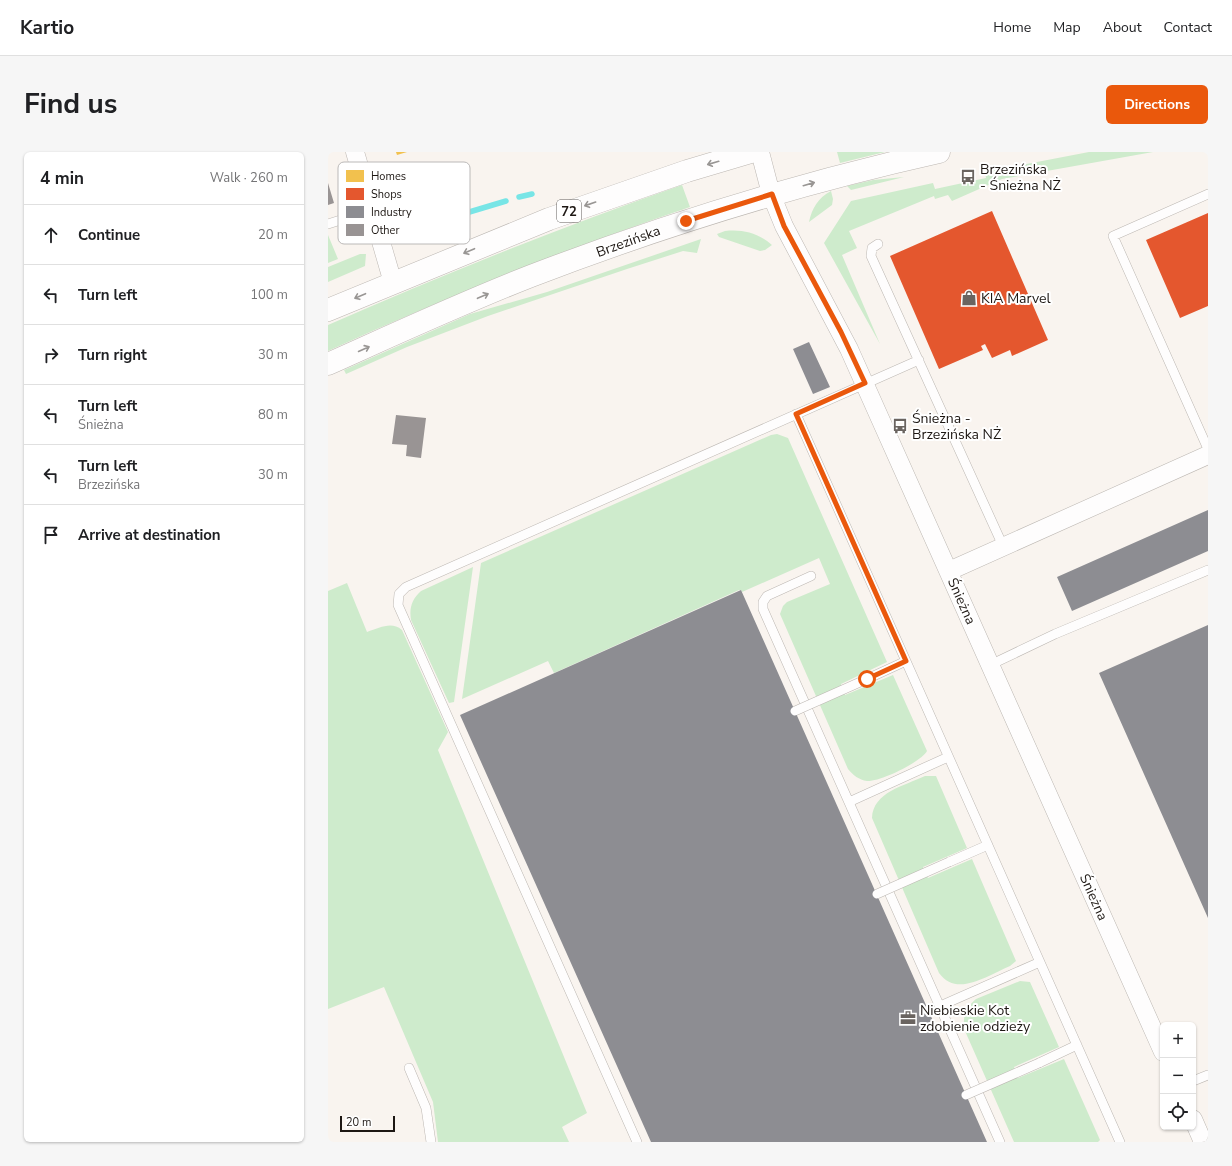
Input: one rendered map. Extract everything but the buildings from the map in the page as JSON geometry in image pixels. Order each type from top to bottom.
[{"type":"main road","name":"72","points":[[328,310],[548,219],[687,171],[751,152]]},
{"type":"main road","name":"Brzezińska","points":[[328,364],[531,276],[671,226],[828,178],[939,152]]},
{"type":"street","points":[[355,152],[358,162]]},
{"type":"street","name":"Śnieżna","points":[[760,152],[772,194],[784,226],[839,328],[865,383],[1160,1045]]},
{"type":"street","points":[[381,244],[392,283]]},
{"type":"street","points":[[948,571],[1208,455]]},
{"type":"street","points":[[1196,1126],[1203,1142]]},
{"type":"lane","points":[[1208,194],[1112,236],[1208,449]]},
{"type":"lane","points":[[328,224],[338,221]]},
{"type":"lane","points":[[878,244],[872,248],[871,256],[1003,546]]},
{"type":"lane","points":[[637,1142],[398,605],[399,594],[406,587],[919,360]]},
{"type":"lane","points":[[796,414],[1077,1045],[1118,1141]]},
{"type":"lane","points":[[990,665],[1055,634],[1208,570]]},
{"type":"lane","points":[[811,576],[767,596],[763,602],[763,609],[1000,1142]]},
{"type":"lane","points":[[795,710],[906,661]]},
{"type":"lane","points":[[849,802],[948,756]]},
{"type":"lane","points":[[877,894],[988,845]]},
{"type":"lane","points":[[940,1006],[1040,962]]},
{"type":"lane","points":[[966,1095],[1077,1045]]},
{"type":"lane","points":[[409,1068],[426,1108],[432,1142]]},
{"type":"lane","points":[[1196,1080],[1208,1074]]},
{"type":"green space","points":[[837,152],[885,152],[840,163]]},
{"type":"green space","points":[[1089,152],[1153,152],[1002,179],[952,201],[948,195],[935,199],[934,196],[849,231],[857,248],[842,255],[880,344],[824,243],[851,201],[933,183],[935,189],[986,178],[985,172]]},
{"type":"green space","points":[[904,177],[851,190],[847,186],[873,180]]},
{"type":"green space","points":[[682,185],[690,207],[507,274],[328,351],[328,325],[415,288],[592,217]]},
{"type":"green space","points":[[831,191],[833,199],[832,205],[809,222],[816,204],[822,197]]},
{"type":"green space","points":[[725,231],[744,231],[761,237],[772,245],[765,250],[760,251],[719,237],[717,234]]},
{"type":"green space","points":[[328,235],[338,259],[328,263]]},
{"type":"green space","points":[[701,239],[697,253],[683,251],[627,269],[488,316],[407,347],[346,374],[344,370],[470,314],[547,292]]},
{"type":"green space","points":[[360,254],[366,254],[365,266],[328,282],[328,267]]},
{"type":"green space","points":[[777,434],[788,438],[887,662],[841,684],[845,695],[893,675],[927,751],[923,755],[909,766],[890,775],[873,780],[861,780],[848,769],[780,614],[783,606],[787,602],[830,584],[819,558],[742,592],[739,590],[554,673],[548,661],[462,699],[481,563],[771,435]]},
{"type":"green space","points":[[473,567],[454,702],[449,703],[411,620],[410,612],[415,597],[421,591]]},
{"type":"green space","points":[[347,583],[367,632],[381,627],[390,626],[398,627],[402,630],[448,732],[438,750],[587,1113],[562,1127],[569,1142],[438,1142],[433,1102],[384,987],[328,1009],[328,591]]},
{"type":"green space","points":[[925,776],[936,776],[967,848],[923,867],[928,878],[972,859],[1016,961],[1010,966],[983,979],[964,984],[955,984],[946,980],[939,973],[872,818],[874,809],[884,796],[899,787]]},
{"type":"green space","points":[[1020,981],[1030,982],[1059,1047],[1014,1067],[1018,1078],[1064,1059],[1100,1140],[1098,1142],[1014,1142],[965,1031],[964,1018],[969,1006],[976,999]]},
{"type":"waterway","points":[[519,197],[532,194]]},
{"type":"waterway","points":[[470,212],[506,201]]},
{"type":"place","name":"Brzezińska - Śnieżna NŻ","points":[[968,177]]},
{"type":"place","name":"KIA Marvel","points":[[969,298]]},
{"type":"place","name":"Śnieżna - Brzezińska NŻ","points":[[900,426]]},
{"type":"place","name":"Niebieskie Kot zdobienie odzieży","points":[[908,1018]]},
{"type":"route","points":[[686,221],[772,194],[784,226],[841,332],[865,383],[796,414],[906,661],[867,679]]}]
